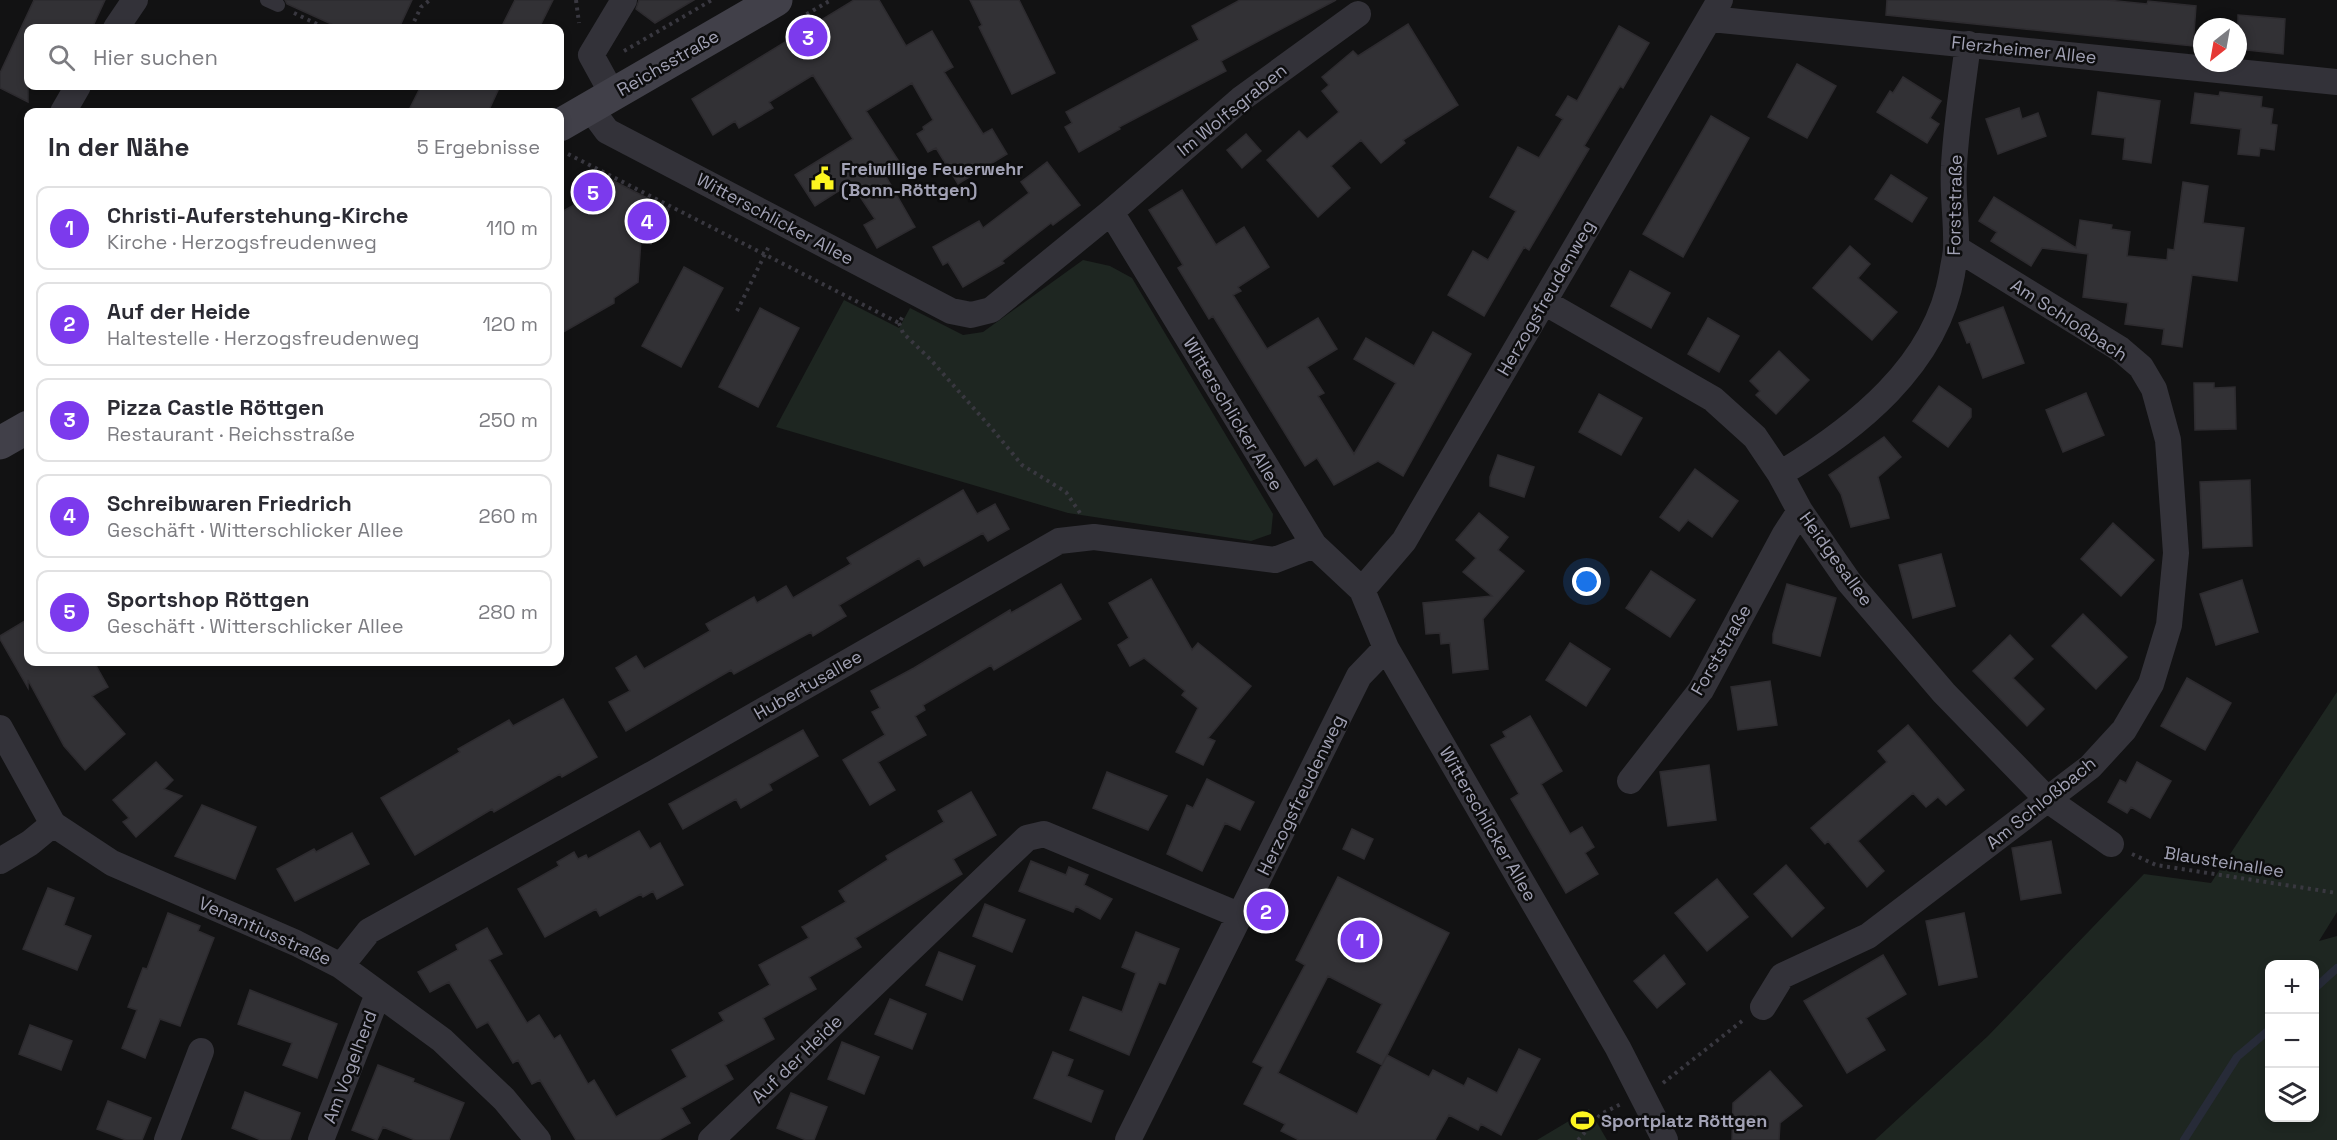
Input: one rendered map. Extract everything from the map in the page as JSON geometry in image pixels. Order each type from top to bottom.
[{"type":"main road","name":"Reichsstraße","points":[[564,140],[602,101],[776,0]]},
{"type":"main road","points":[[0,443],[24,429]]},
{"type":"street","points":[[119,24],[135,0]]},
{"type":"street","points":[[597,67],[591,55],[624,0]]},
{"type":"street","name":"Flerzheimer Allee","points":[[1716,9],[1968,44],[2337,82]]},
{"type":"street","name":"Herzogsfreudenweg","points":[[1362,590],[1404,541],[1716,9]]},
{"type":"street","name":"Im Wolfsgraben","points":[[1111,213],[1241,99],[1358,14]]},
{"type":"street","name":"Forststraße","points":[[1780,474],[1809,457],[1876,404],[1906,372],[1930,337],[1949,293],[1956,248],[1954,165],[1968,44]]},
{"type":"street","name":"Witterschlicker Allee","points":[[597,67],[607,131],[951,311],[971,315],[991,310],[1111,213],[1314,545],[1362,590],[1386,648],[1618,1048],[1665,1140]]},
{"type":"street","points":[[65,108],[76,90]]},
{"type":"street","name":"Am Schloßbach","points":[[1764,1007],[1782,976],[1868,936],[2090,767],[2124,730],[2151,684],[2169,625],[2176,553],[2168,440],[2154,389],[2141,368],[2120,349],[1956,248]]},
{"type":"street","name":"Heidgesallee","points":[[1544,302],[1713,399],[1755,437],[1780,474],[1800,511],[1849,582],[1944,693],[2048,800],[2110,844]]},
{"type":"street","name":"Forststraße","points":[[1630,781],[1701,690],[1785,534],[1800,511]]},
{"type":"street","name":"Hubertusallee","points":[[341,966],[369,931],[654,772],[1059,541],[1094,537],[1275,560],[1314,545]]},
{"type":"street","name":"Herzogsfreudenweg","points":[[1128,1140],[1359,676],[1386,648]]},
{"type":"street","name":"Venantiusstraße","points":[[0,728],[53,824],[112,863],[296,943],[341,966],[442,1040],[504,1099],[538,1140]]},
{"type":"street","points":[[0,861],[30,843],[53,824]]},
{"type":"street","name":"Auf der Heide","points":[[711,1140],[1027,838],[1044,834],[1241,916]]},
{"type":"street","name":"Am Vogelherd","points":[[321,1140],[378,994]]},
{"type":"street","points":[[166,1140],[201,1052]]},
{"type":"path","points":[[413,24],[422,7],[430,0]]},
{"type":"path","points":[[597,67],[712,0]]},
{"type":"path","points":[[272,3],[317,24]]},
{"type":"path","points":[[564,140],[765,255],[899,323],[903,333],[930,359],[1022,465],[1066,492],[1094,537]]},
{"type":"path","points":[[737,311],[781,222]]},
{"type":"path","points":[[899,323],[916,292]]},
{"type":"path","name":"Blausteinallee","points":[[2110,844],[2156,865],[2337,893]]},
{"type":"path","points":[[1578,1140],[1601,1114],[1642,1096],[1735,1025],[1764,1007]]},
{"type":"shaded area","points":[[1083,260],[1110,266],[1132,278],[1273,514],[1271,534],[1251,541],[1068,513],[776,427],[844,300],[899,328],[910,308],[963,335],[983,332]]},
{"type":"shaded area","points":[[2337,692],[2337,912],[2319,941],[2337,936],[2337,1140],[1875,1140],[1988,1036],[2144,874],[2211,883]]},
{"type":"shaded area","name":"Sportplatz Röttgen","points":[[1589,1109],[1607,1140],[1537,1140]]},
{"type":"building","points":[[34,0],[105,0],[94,24],[24,24],[24,90],[28,90],[28,102],[0,88],[0,73]]},
{"type":"building","points":[[285,0],[412,0],[401,24],[331,24],[287,4]]},
{"type":"building","points":[[515,0],[553,0],[541,24],[503,24]]},
{"type":"building","points":[[639,0],[694,0],[655,23],[636,9]]},
{"type":"building","points":[[854,0],[879,0],[906,46],[932,31],[953,67],[944,72],[983,134],[992,129],[1007,154],[958,184],[936,148],[928,152],[917,134],[933,120],[912,83],[866,111],[900,163],[884,173],[915,227],[877,248],[864,225],[875,219],[851,183],[815,206],[795,175],[853,139],[813,75],[769,102],[773,108],[739,128],[735,121],[713,135],[692,99]]},
{"type":"building","points":[[970,0],[1019,0],[1055,73],[1012,94],[979,27],[982,25]]},
{"type":"building","points":[[1240,0],[1336,0],[1221,61],[1226,71],[1119,127],[1120,129],[1079,152],[1065,127],[1072,123],[1066,112],[1199,40],[1192,26]]},
{"type":"building","points":[[1887,0],[2107,0],[2196,6],[2195,18],[2193,18],[2193,46],[1886,15]]},
{"type":"building","points":[[2238,15],[2285,19],[2283,54],[2247,50],[2247,18],[2238,18]]},
{"type":"building","points":[[1408,24],[1458,105],[1403,140],[1405,143],[1381,163],[1361,140],[1331,166],[1350,188],[1318,217],[1267,160],[1299,131],[1307,139],[1339,112],[1322,91],[1329,85],[1322,77],[1353,51],[1358,56]]},
{"type":"building","points":[[1619,26],[1649,43],[1623,88],[1620,86],[1584,146],[1589,149],[1529,250],[1524,247],[1484,316],[1448,295],[1473,251],[1488,260],[1516,211],[1490,197],[1518,147],[1539,158],[1563,119],[1556,115],[1568,96],[1577,101]]},
{"type":"building","points":[[1797,64],[1836,86],[1807,138],[1768,117]]},
{"type":"building","points":[[1903,77],[1941,101],[1930,118],[1939,124],[1927,143],[1877,112],[1890,91],[1893,93]]},
{"type":"building","points":[[419,90],[498,90],[490,108],[410,108]]},
{"type":"building","points":[[2098,92],[2160,101],[2151,163],[2123,159],[2125,138],[2092,134]]},
{"type":"building","points":[[2220,92],[2262,97],[2261,107],[2273,109],[2271,124],[2277,125],[2274,150],[2260,148],[2259,156],[2238,154],[2241,129],[2191,123],[2195,93],[2219,96]]},
{"type":"building","points":[[2019,108],[2022,119],[2038,113],[2046,136],[1998,154],[1986,119]]},
{"type":"building","points":[[1711,116],[1749,138],[1683,257],[1643,234]]},
{"type":"building","points":[[1246,134],[1261,151],[1242,168],[1227,150]]},
{"type":"building","points":[[1047,162],[1080,205],[1053,225],[1051,223],[1002,261],[1004,263],[963,287],[948,262],[943,265],[933,247],[979,221],[983,228],[1029,193],[1021,182]]},
{"type":"building","points":[[592,170],[669,209],[651,244],[641,240],[638,282],[614,298],[614,303],[564,332],[564,211],[574,205]]},
{"type":"building","points":[[1891,175],[1927,198],[1912,222],[1875,199]]},
{"type":"building","points":[[2183,182],[2208,186],[2203,223],[2244,228],[2237,281],[2192,275],[2182,347],[2162,344],[2164,329],[2125,324],[2128,303],[2083,297],[2088,254],[2042,248],[2031,266],[1991,241],[1997,232],[1979,221],[1994,197],[2076,248],[2080,220],[2112,225],[2111,229],[2130,232],[2127,256],[2167,260],[2168,249],[2174,250]]},
{"type":"building","points":[[1182,190],[1216,245],[1244,227],[1269,267],[1238,287],[1241,291],[1233,295],[1267,349],[1318,318],[1337,349],[1307,367],[1324,393],[1318,396],[1354,454],[1396,383],[1354,359],[1366,338],[1414,366],[1433,332],[1471,354],[1403,476],[1378,461],[1334,485],[1317,458],[1305,466],[1213,316],[1209,319],[1178,268],[1183,265],[1149,210]]},
{"type":"building","points":[[1850,246],[1870,264],[1858,278],[1897,312],[1872,340],[1813,288]]},
{"type":"building","points":[[684,267],[723,288],[681,367],[642,346]]},
{"type":"building","points":[[1630,271],[1670,293],[1651,328],[1611,306]]},
{"type":"building","points":[[2003,307],[2024,363],[1983,378],[1970,342],[1967,343],[1959,323]]},
{"type":"building","points":[[760,308],[799,328],[758,407],[719,387]]},
{"type":"building","points":[[1708,318],[1739,336],[1719,372],[1688,354]]},
{"type":"building","points":[[1779,351],[1809,380],[1776,414],[1756,395],[1760,391],[1750,381]]},
{"type":"building","points":[[2194,383],[2214,383],[2214,388],[2235,387],[2236,429],[2195,430]]},
{"type":"building","points":[[1939,386],[1971,409],[1971,417],[1948,447],[1913,421]]},
{"type":"building","points":[[2086,393],[2104,435],[2063,452],[2046,410]]},
{"type":"building","points":[[1599,394],[1642,418],[1621,455],[1579,432]]},
{"type":"building","points":[[1884,437],[1901,457],[1878,477],[1889,518],[1851,527],[1841,494],[1829,475]]},
{"type":"building","points":[[1498,455],[1534,467],[1524,497],[1490,486],[1490,477]]},
{"type":"building","points":[[1695,469],[1738,501],[1712,537],[1688,520],[1679,531],[1660,517]]},
{"type":"building","points":[[2250,480],[2252,546],[2203,548],[2200,482]]},
{"type":"building","points":[[963,490],[977,514],[995,504],[1009,529],[988,541],[983,533],[924,566],[919,558],[839,605],[846,616],[813,636],[811,632],[734,674],[731,670],[626,731],[609,702],[630,691],[616,668],[636,656],[644,669],[710,631],[706,624],[754,597],[757,603],[786,586],[793,598],[851,564],[847,558]]},
{"type":"building","points":[[1479,513],[1508,537],[1498,550],[1524,571],[1483,619],[1488,669],[1453,673],[1450,643],[1441,644],[1440,633],[1426,634],[1423,603],[1492,596],[1463,572],[1476,558],[1456,540]]},
{"type":"building","points":[[2113,523],[2154,560],[2121,596],[2081,559]]},
{"type":"building","points":[[1941,554],[1955,606],[1913,618],[1899,565]]},
{"type":"building","points":[[1651,571],[1695,600],[1670,637],[1626,608]]},
{"type":"building","points":[[1151,579],[1192,650],[1198,643],[1251,686],[1208,738],[1215,741],[1203,765],[1176,752],[1198,708],[1182,695],[1185,691],[1144,658],[1130,666],[1118,645],[1129,638],[1109,603]]},
{"type":"building","points":[[2242,580],[2258,632],[2216,645],[2200,594]]},
{"type":"building","points":[[1061,584],[1081,619],[994,670],[991,665],[923,705],[925,710],[915,716],[926,735],[878,762],[895,790],[870,805],[843,760],[885,735],[872,712],[880,708],[871,691],[1010,610],[1011,613]]},
{"type":"building","points":[[1787,584],[1836,598],[1820,656],[1773,643],[1773,634]]},
{"type":"building","points":[[2083,614],[2127,657],[2096,689],[2052,646]]},
{"type":"building","points":[[24,621],[24,666],[96,666],[108,687],[92,696],[125,734],[85,770],[64,746],[28,680],[28,688],[0,636]]},
{"type":"building","points":[[2010,635],[2033,659],[2013,678],[2044,709],[2027,726],[1973,671]]},
{"type":"building","points":[[1570,643],[1610,669],[1586,706],[1546,680]]},
{"type":"building","points":[[2187,678],[2231,703],[2205,750],[2161,726]]},
{"type":"building","points":[[1770,681],[1777,725],[1738,730],[1731,687]]},
{"type":"building","points":[[563,699],[597,757],[562,777],[560,774],[494,812],[492,809],[415,855],[381,798],[460,752],[458,749],[509,720],[513,726]]},
{"type":"building","points":[[1530,716],[1562,771],[1541,784],[1570,834],[1582,827],[1594,847],[1585,853],[1598,874],[1566,893],[1511,799],[1519,794],[1491,745],[1506,737],[1503,732]]},
{"type":"building","points":[[1908,725],[1964,790],[1946,805],[1938,797],[1926,807],[1913,793],[1858,841],[1884,871],[1867,887],[1828,841],[1825,844],[1811,828],[1887,762],[1878,751]]},
{"type":"building","points":[[803,730],[818,756],[769,784],[772,790],[741,808],[736,799],[683,829],[669,804]]},
{"type":"building","points":[[156,762],[173,780],[164,789],[182,796],[136,837],[123,822],[129,818],[113,800]]},
{"type":"building","points":[[2137,762],[2171,781],[2150,818],[2131,807],[2127,813],[2108,802],[2120,780],[2126,783]]},
{"type":"building","points":[[1709,765],[1716,820],[1668,826],[1660,772]]},
{"type":"building","points":[[1107,772],[1167,796],[1148,830],[1093,808]]},
{"type":"building","points":[[1207,779],[1254,802],[1240,830],[1225,823],[1202,871],[1167,854],[1187,805],[1193,808]]},
{"type":"building","points":[[971,792],[996,835],[953,859],[962,874],[855,938],[861,947],[809,977],[816,989],[763,1018],[774,1039],[725,1065],[733,1079],[681,1108],[690,1123],[659,1140],[576,1140],[540,1080],[532,1084],[518,1060],[513,1063],[488,1022],[477,1028],[449,982],[430,992],[418,972],[458,950],[456,945],[487,928],[502,954],[489,960],[527,1023],[539,1015],[554,1039],[560,1035],[588,1084],[594,1080],[616,1117],[687,1077],[672,1050],[724,1021],[719,1013],[770,985],[759,965],[809,938],[802,927],[846,902],[839,891],[888,860],[886,856],[944,822],[938,811]]},
{"type":"building","points":[[202,805],[256,827],[235,879],[175,856]]},
{"type":"building","points":[[1352,829],[1373,839],[1364,859],[1343,849]]},
{"type":"building","points":[[639,831],[650,849],[660,843],[683,885],[657,899],[653,891],[643,897],[641,894],[600,916],[596,909],[545,937],[518,889],[559,866],[557,862],[574,852],[578,859],[586,855],[588,859]]},
{"type":"building","points":[[352,833],[369,864],[295,901],[277,869],[314,849],[316,852]]},
{"type":"building","points":[[2051,841],[2061,893],[2021,900],[2012,848]]},
{"type":"building","points":[[1031,861],[1066,875],[1069,867],[1088,875],[1084,885],[1112,899],[1100,919],[1076,906],[1073,912],[1019,891]]},
{"type":"building","points":[[1786,865],[1824,908],[1792,937],[1754,894]]},
{"type":"building","points":[[1338,877],[1449,933],[1387,1055],[1429,1077],[1433,1070],[1464,1086],[1468,1078],[1497,1093],[1519,1049],[1540,1059],[1501,1135],[1481,1124],[1478,1130],[1449,1115],[1435,1140],[1299,1140],[1281,1131],[1285,1124],[1244,1104],[1263,1067],[1253,1062],[1305,965],[1296,960]],"holes":[[[1328,976],[1382,1004],[1357,1052],[1382,1065],[1357,1114],[1278,1073]]]},
{"type":"building","points":[[1717,879],[1748,917],[1707,951],[1675,913]]},
{"type":"building","points":[[48,888],[74,898],[64,925],[91,936],[77,970],[23,949]]},
{"type":"building","points":[[985,904],[1025,920],[1012,952],[973,936]]},
{"type":"building","points":[[168,913],[200,926],[198,931],[214,938],[180,1026],[160,1019],[145,1058],[122,1048],[137,1010],[128,1007],[143,968],[147,969]]},
{"type":"building","points":[[1964,913],[1977,977],[1939,985],[1926,921]]},
{"type":"building","points":[[1136,932],[1179,949],[1165,984],[1159,982],[1129,1055],[1070,1030],[1083,997],[1122,1012],[1136,973],[1122,967]]},
{"type":"building","points":[[939,952],[975,966],[962,1000],[926,985]]},
{"type":"building","points":[[1664,955],[1685,984],[1657,1008],[1634,981]]},
{"type":"building","points":[[1883,955],[1906,994],[1866,1018],[1885,1050],[1847,1073],[1804,1001]]},
{"type":"building","points":[[250,990],[337,1024],[317,1078],[283,1065],[292,1043],[238,1024]]},
{"type":"building","points":[[890,999],[926,1014],[912,1049],[875,1034]]},
{"type":"building","points":[[30,1025],[72,1041],[61,1070],[19,1054]]},
{"type":"building","points":[[842,1042],[879,1057],[864,1094],[828,1079]]},
{"type":"building","points":[[1053,1052],[1073,1060],[1067,1076],[1103,1091],[1091,1122],[1034,1098]]},
{"type":"building","points":[[378,1065],[464,1103],[449,1140],[415,1140],[383,1127],[377,1140],[352,1130]]},
{"type":"building","points":[[1770,1071],[1802,1106],[1780,1123],[1779,1140],[1732,1140],[1733,1103]]},
{"type":"building","points":[[245,1092],[300,1113],[290,1140],[261,1140],[232,1128]]},
{"type":"building","points":[[791,1093],[827,1107],[814,1140],[806,1140],[777,1128]]},
{"type":"building","points":[[108,1101],[151,1118],[142,1140],[126,1140],[97,1129]]},
{"type":"waterway","points":[[2319,984],[2337,968]]},
{"type":"waterway","points":[[2184,1140],[2237,1057],[2265,1033]]},
{"type":"place","name":"Pizza Castle Röttgen","points":[[808,37]]},
{"type":"place","name":"Freiwillige Feuerwehr (Bonn-Röttgen)","points":[[823,179]]},
{"type":"place","name":"Sportshop Röttgen","points":[[593,192]]},
{"type":"place","name":"Schreibwaren Friedrich","points":[[647,221]]},
{"type":"place","name":"Auf der Heide","points":[[1266,911]]},
{"type":"place","name":"Christi-Auferstehung-Kirche","points":[[1360,940]]},
{"type":"place","name":"Sportplatz Röttgen","points":[[1583,1121]]}]
